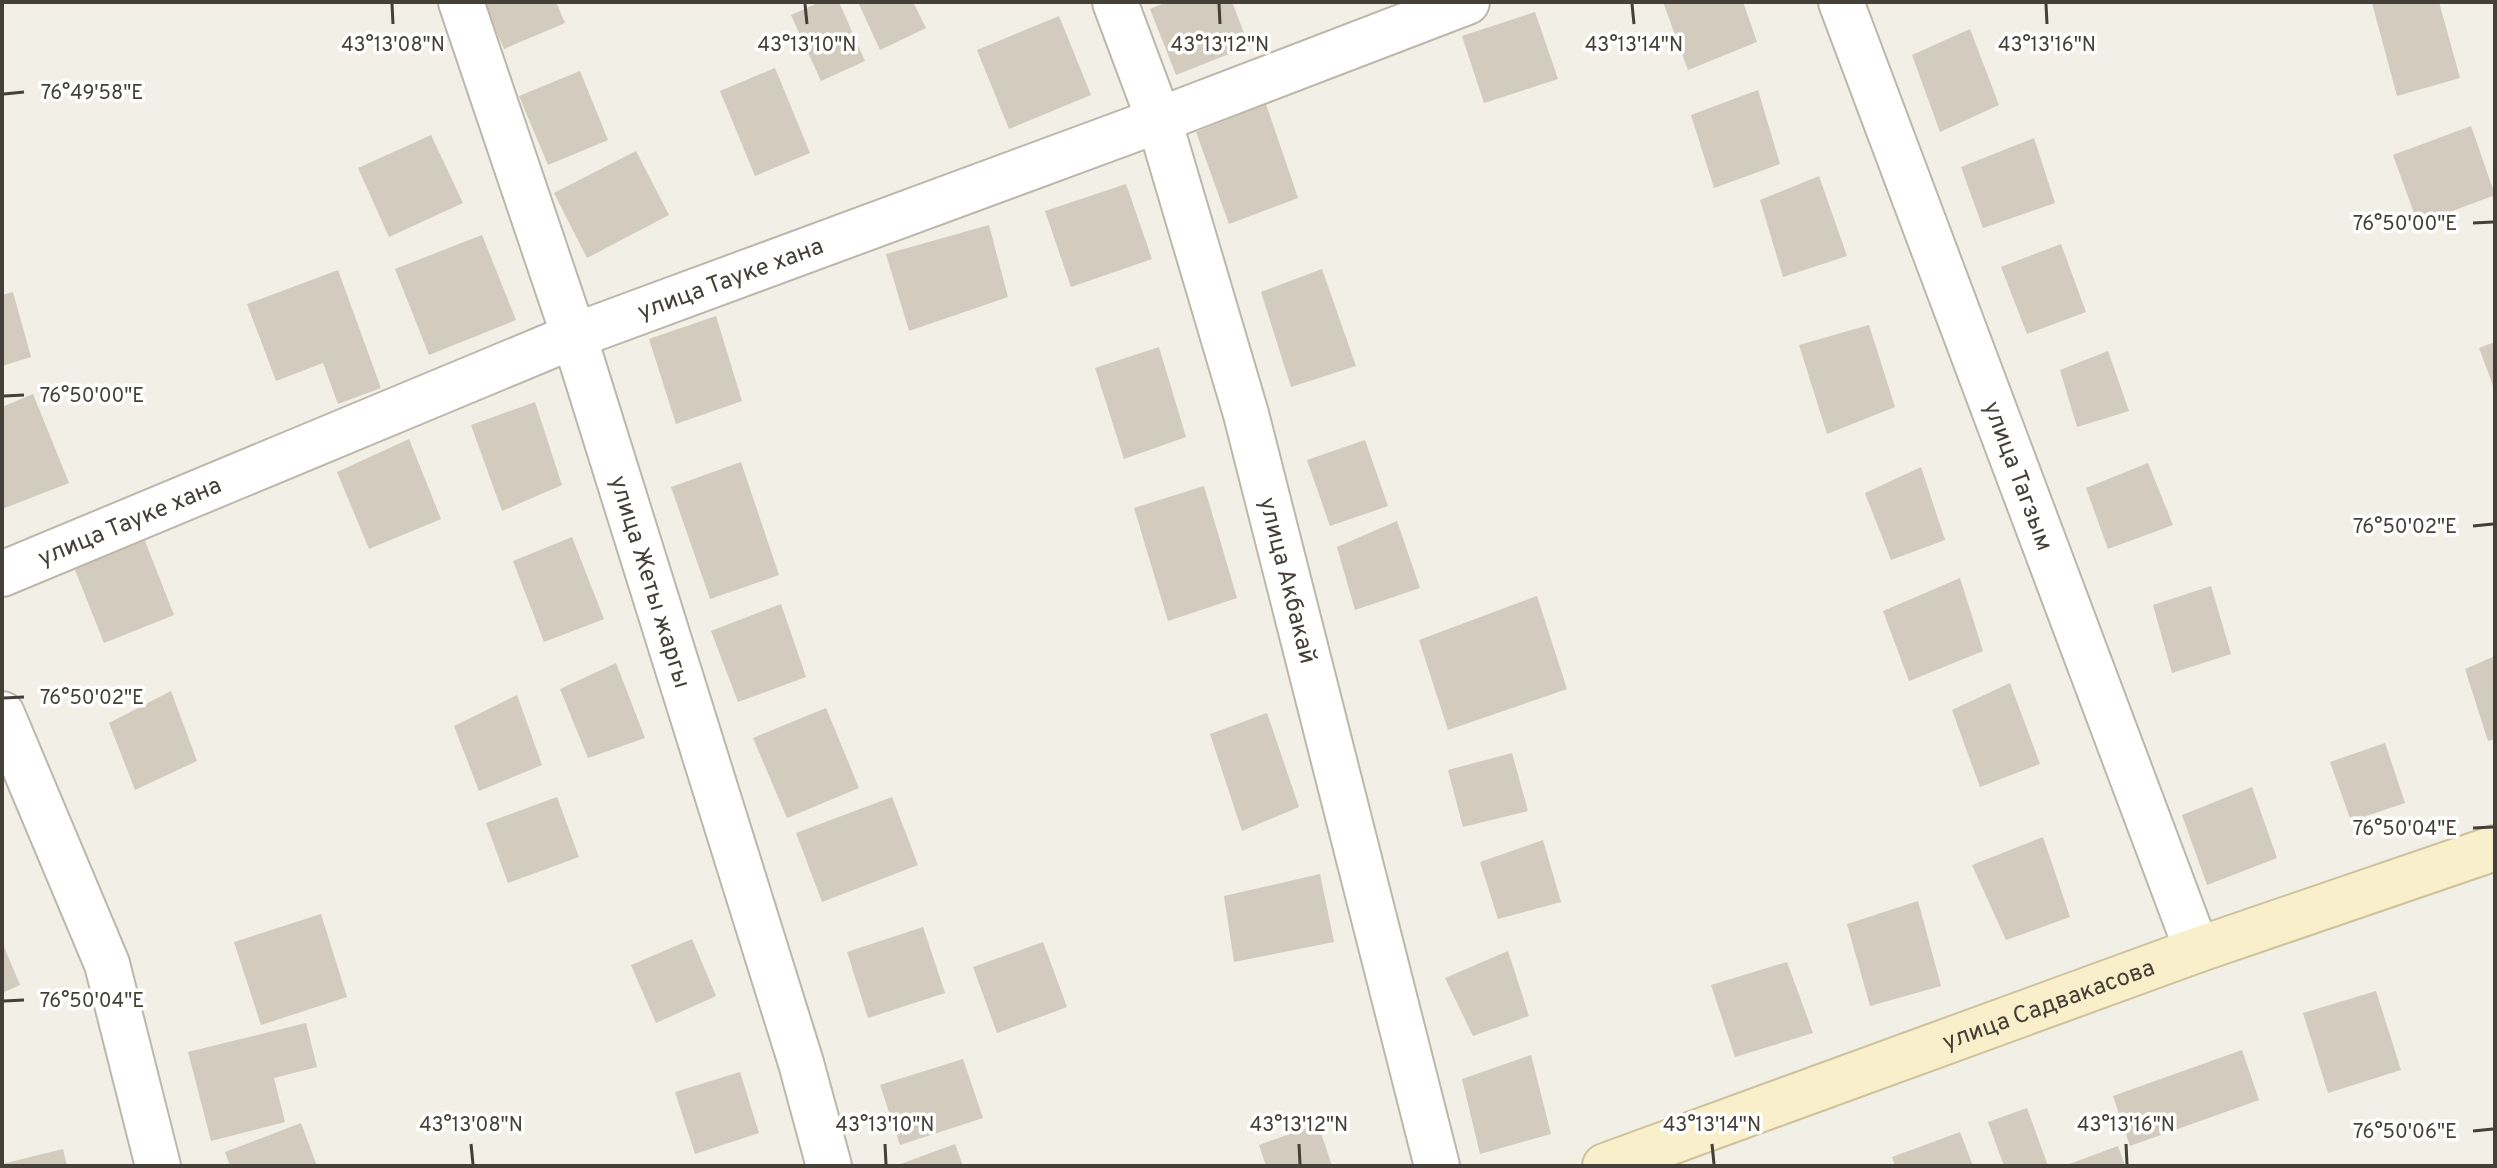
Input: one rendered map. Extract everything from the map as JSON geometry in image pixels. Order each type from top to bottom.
[{"type":"street","name":"улица Жеты жаргы","points":[[461,2],[574,336],[801,1063],[829,1166]]},
{"type":"street","name":"улица Акбакай","points":[[1115,2],[1159,120],[1246,414],[1437,1166]]},
{"type":"street","name":"улица Тауке хана","points":[[2,574],[574,336],[1159,120],[1467,2]]},
{"type":"street","name":"улица Тагзым","points":[[1841,2],[2197,950]]},
{"type":"street","points":[[2,714],[107,964],[158,1166]]},
{"type":"street","name":"улица Садвакасова","points":[[1605,1166],[2197,950],[2495,848]]},
{"type":"building","points":[[483,2],[556,2],[565,23],[504,49]]},
{"type":"building","points":[[820,2],[839,2],[865,61],[821,81],[791,15]]},
{"type":"building","points":[[858,2],[913,2],[926,28],[880,50]]},
{"type":"building","points":[[1167,2],[1232,2],[1249,46],[1176,75],[1150,9]]},
{"type":"building","points":[[1663,2],[1743,2],[1757,42],[1688,70]]},
{"type":"building","points":[[2439,2],[2460,78],[2397,96],[2372,3]]},
{"type":"building","points":[[1535,12],[1558,79],[1484,103],[1462,36]]},
{"type":"building","points":[[1059,16],[1091,95],[1009,129],[977,50]]},
{"type":"building","points":[[1970,29],[1999,105],[1940,132],[1912,55]]},
{"type":"building","points":[[775,68],[810,153],[755,176],[720,91]]},
{"type":"building","points":[[580,71],[608,140],[548,165],[519,96]]},
{"type":"building","points":[[1758,90],[1780,164],[1714,188],[1691,115]]},
{"type":"building","points":[[1266,104],[1298,198],[1229,224],[1196,132]]},
{"type":"building","points":[[2471,126],[2495,195],[2418,224],[2393,155]]},
{"type":"building","points":[[431,135],[463,203],[389,237],[358,168]]},
{"type":"building","points":[[2034,138],[2055,203],[1983,228],[1961,167]]},
{"type":"building","points":[[636,151],[669,215],[587,258],[554,193]]},
{"type":"building","points":[[1819,176],[1847,256],[1783,277],[1760,200]]},
{"type":"building","points":[[1126,184],[1152,259],[1071,287],[1045,211]]},
{"type":"building","points":[[989,225],[1008,297],[909,331],[886,254]]},
{"type":"building","points":[[482,235],[516,320],[429,355],[395,269]]},
{"type":"building","points":[[2061,244],[2086,312],[2027,334],[2001,267]]},
{"type":"building","points":[[1322,269],[1356,366],[1291,387],[1261,292]]},
{"type":"building","points":[[338,270],[381,388],[338,404],[323,363],[276,381],[247,304]]},
{"type":"building","points":[[13,292],[31,357],[2,366],[2,295]]},
{"type":"building","points":[[716,316],[742,401],[676,424],[649,339]]},
{"type":"building","points":[[1869,325],[1895,407],[1827,434],[1799,345]]},
{"type":"building","points":[[2495,342],[2495,391],[2479,348]]},
{"type":"building","points":[[1159,347],[1186,437],[1124,459],[1095,368]]},
{"type":"building","points":[[2108,351],[2129,411],[2077,427],[2060,370]]},
{"type":"building","points":[[33,394],[69,483],[2,509],[2,407]]},
{"type":"building","points":[[535,402],[562,485],[502,511],[471,425]]},
{"type":"building","points":[[409,439],[441,519],[369,549],[337,472]]},
{"type":"building","points":[[1365,440],[1388,506],[1330,526],[1307,460]]},
{"type":"building","points":[[741,462],[779,575],[710,599],[671,487]]},
{"type":"building","points":[[2148,463],[2173,525],[2108,549],[2086,488]]},
{"type":"building","points":[[1921,467],[1945,540],[1891,560],[1865,493]]},
{"type":"building","points":[[1204,486],[1237,598],[1168,621],[1134,508]]},
{"type":"building","points":[[1397,521],[1420,588],[1355,610],[1337,547]]},
{"type":"building","points":[[143,536],[174,615],[104,643],[73,565]]},
{"type":"building","points":[[572,537],[604,619],[544,642],[513,561]]},
{"type":"building","points":[[1960,578],[1983,651],[1909,681],[1883,611]]},
{"type":"building","points":[[2211,586],[2231,654],[2172,673],[2153,605]]},
{"type":"building","points":[[1537,596],[1567,689],[1448,730],[1419,640]]},
{"type":"building","points":[[781,604],[806,677],[738,702],[711,631]]},
{"type":"building","points":[[2495,656],[2495,739],[2488,741],[2465,669]]},
{"type":"building","points":[[616,663],[645,738],[588,758],[560,689]]},
{"type":"building","points":[[2010,683],[2040,764],[1980,787],[1952,710]]},
{"type":"building","points":[[171,691],[197,761],[135,790],[109,723]]},
{"type":"building","points":[[517,695],[542,765],[479,791],[454,726]]},
{"type":"building","points":[[826,708],[859,788],[787,818],[753,738]]},
{"type":"building","points":[[1267,713],[1299,807],[1242,831],[1210,734]]},
{"type":"building","points":[[2385,743],[2405,803],[2351,821],[2330,762]]},
{"type":"building","points":[[1512,753],[1528,811],[1463,827],[1448,770]]},
{"type":"building","points":[[2252,787],[2277,858],[2207,885],[2182,815]]},
{"type":"building","points":[[557,797],[579,857],[508,883],[486,823]]},
{"type":"building","points":[[892,797],[918,865],[822,902],[796,833]]},
{"type":"building","points":[[2043,837],[2070,917],[2006,940],[1972,865]]},
{"type":"building","points":[[1543,840],[1561,902],[1498,919],[1480,862]]},
{"type":"building","points":[[1320,874],[1334,942],[1234,962],[1224,896]]},
{"type":"building","points":[[1918,901],[1941,986],[1870,1006],[1847,924]]},
{"type":"building","points":[[321,914],[347,997],[261,1025],[234,942]]},
{"type":"building","points":[[923,927],[945,993],[868,1018],[847,952]]},
{"type":"building","points":[[692,939],[716,996],[656,1023],[631,965]]},
{"type":"building","points":[[2,942],[20,985],[2,993]]},
{"type":"building","points":[[1043,942],[1067,1007],[997,1033],[973,967]]},
{"type":"building","points":[[1508,951],[1529,1016],[1473,1036],[1445,978]]},
{"type":"building","points":[[1787,962],[1813,1033],[1735,1057],[1711,985]]},
{"type":"building","points":[[2376,991],[2401,1070],[2328,1093],[2303,1013]]},
{"type":"building","points":[[306,1023],[317,1067],[274,1078],[285,1122],[211,1141],[188,1052]]},
{"type":"building","points":[[2242,1050],[2259,1100],[2130,1146],[2113,1096]]},
{"type":"building","points":[[1531,1055],[1551,1134],[1480,1154],[1462,1079]]},
{"type":"building","points":[[963,1059],[983,1118],[900,1145],[880,1085]]},
{"type":"building","points":[[740,1072],[759,1133],[695,1154],[675,1092]]},
{"type":"building","points":[[2027,1108],[2048,1166],[2004,1166],[1988,1122]]},
{"type":"building","points":[[301,1123],[317,1166],[230,1166],[225,1152]]},
{"type":"building","points":[[1318,1124],[1332,1166],[1266,1166],[1259,1145]]},
{"type":"building","points":[[1960,1132],[1973,1166],[1895,1166],[1892,1157]]},
{"type":"building","points":[[955,1144],[963,1166],[895,1166]]},
{"type":"building","points":[[2118,1146],[2125,1166],[2064,1166]]},
{"type":"building","points":[[63,1149],[67,1166],[2,1166],[2,1164]]}]
